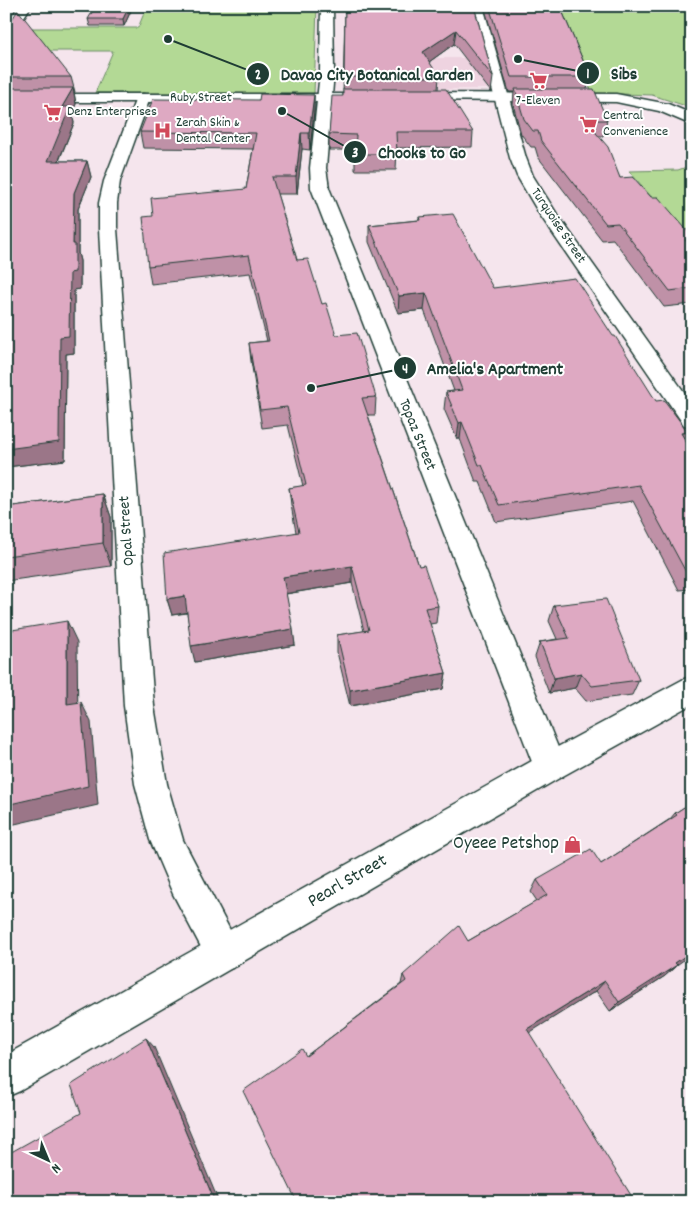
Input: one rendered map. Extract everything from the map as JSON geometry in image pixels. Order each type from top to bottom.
[{"type":"street","points":[[6,34],[25,6]]},
{"type":"street","name":"Topaz Street","points":[[326,6],[328,46],[326,98],[318,168],[320,188],[550,767]]},
{"type":"street","name":"Turquoise Street","points":[[477,6],[518,158],[533,191],[548,216],[629,328],[692,420]]},
{"type":"street","points":[[401,97],[630,99],[663,107],[692,120]]},
{"type":"street","name":"Ruby Street","points":[[6,98],[381,98]]},
{"type":"street","name":"Opal Street","points":[[143,98],[112,180],[108,203],[139,706],[144,753],[156,806],[174,858],[224,953]]},
{"type":"street","name":"Pearl Street","points":[[6,1077],[550,767],[692,689]]},
{"type":"shaded area","points":[[411,43],[413,58],[480,58],[488,89],[344,90],[343,44]]},
{"type":"green space","points":[[147,6],[317,6],[314,94],[95,93],[113,51],[13,51],[28,28],[138,28]]},
{"type":"green space","points":[[558,6],[692,6],[692,108],[652,95],[592,93]]},
{"type":"green space","points":[[692,165],[692,244],[629,171],[678,170]]},
{"type":"building","points":[[96,6],[129,6],[123,19],[88,19]]},
{"type":"building","points":[[345,6],[474,6],[493,77],[456,30],[423,52],[439,77],[344,77]]},
{"type":"building","points":[[489,6],[560,6],[590,77],[511,77]]},
{"type":"building","points":[[18,10],[71,77],[6,77],[6,24],[9,24]]},
{"type":"building","points":[[6,88],[73,88],[62,107],[70,107],[48,161],[87,161],[74,193],[73,244],[75,244],[75,272],[70,273],[69,336],[60,337],[59,442],[6,449]]},
{"type":"building","points":[[343,89],[446,89],[473,132],[396,132],[397,154],[355,154],[356,135],[329,134],[332,96],[343,96]]},
{"type":"building","points":[[515,89],[594,89],[607,120],[585,120],[608,147],[620,178],[633,177],[651,197],[658,197],[692,236],[692,239],[685,240],[692,248],[692,288],[670,291],[618,223],[606,224],[541,141],[538,131],[533,131],[524,119]]},
{"type":"building","points":[[260,94],[314,95],[309,133],[301,133],[296,177],[272,177],[297,260],[308,259],[322,304],[326,303],[336,335],[357,333],[376,397],[362,398],[419,566],[424,565],[438,606],[425,608],[446,673],[350,690],[337,635],[369,630],[352,566],[283,577],[293,629],[191,646],[185,596],[167,599],[164,553],[299,532],[289,488],[306,485],[287,407],[260,410],[249,343],[269,341],[249,255],[148,266],[143,217],[153,216],[151,198],[246,189],[256,133],[140,132],[153,99],[259,100]]},
{"type":"building","points":[[453,214],[493,288],[575,278],[613,336],[615,336],[656,401],[664,400],[688,432],[681,433],[692,452],[692,574],[687,574],[639,485],[499,505],[482,465],[479,465],[462,422],[459,423],[446,392],[462,390],[426,293],[399,296],[369,225],[420,220],[419,217]]},
{"type":"building","points":[[103,494],[103,543],[6,556],[6,507]]},
{"type":"building","points":[[606,599],[639,680],[592,686],[581,673],[554,678],[540,642],[569,638],[554,605]]},
{"type":"building","points":[[67,621],[67,704],[81,702],[88,786],[6,805],[6,631]]},
{"type":"building","points":[[692,802],[692,951],[675,963],[677,965],[619,1002],[605,981],[527,1029],[634,1200],[632,1202],[297,1202],[243,1091],[302,1049],[306,1056],[406,981],[403,975],[459,926],[468,941],[547,895],[537,880],[591,849],[601,864],[677,815],[675,813]]},
{"type":"building","points":[[146,1038],[215,1202],[6,1202],[6,1155],[81,1113],[71,1085]]},
{"type":"place","name":"Davao City Botanical Garden","points":[[168,39]]},
{"type":"place","name":"Sibs","points":[[518,59]]},
{"type":"place","name":"7-Eleven","points":[[538,81]]},
{"type":"place","name":"Chooks to Go","points":[[282,111]]},
{"type":"place","name":"Denz Enterprises","points":[[53,112]]},
{"type":"place","name":"Central Convenience","points":[[589,124]]},
{"type":"place","name":"Zerah Skin & Dental Center","points":[[162,131]]},
{"type":"place","name":"Amelia's Apartment","points":[[311,388]]},
{"type":"place","name":"Oyeee Petshop","points":[[573,844]]}]
